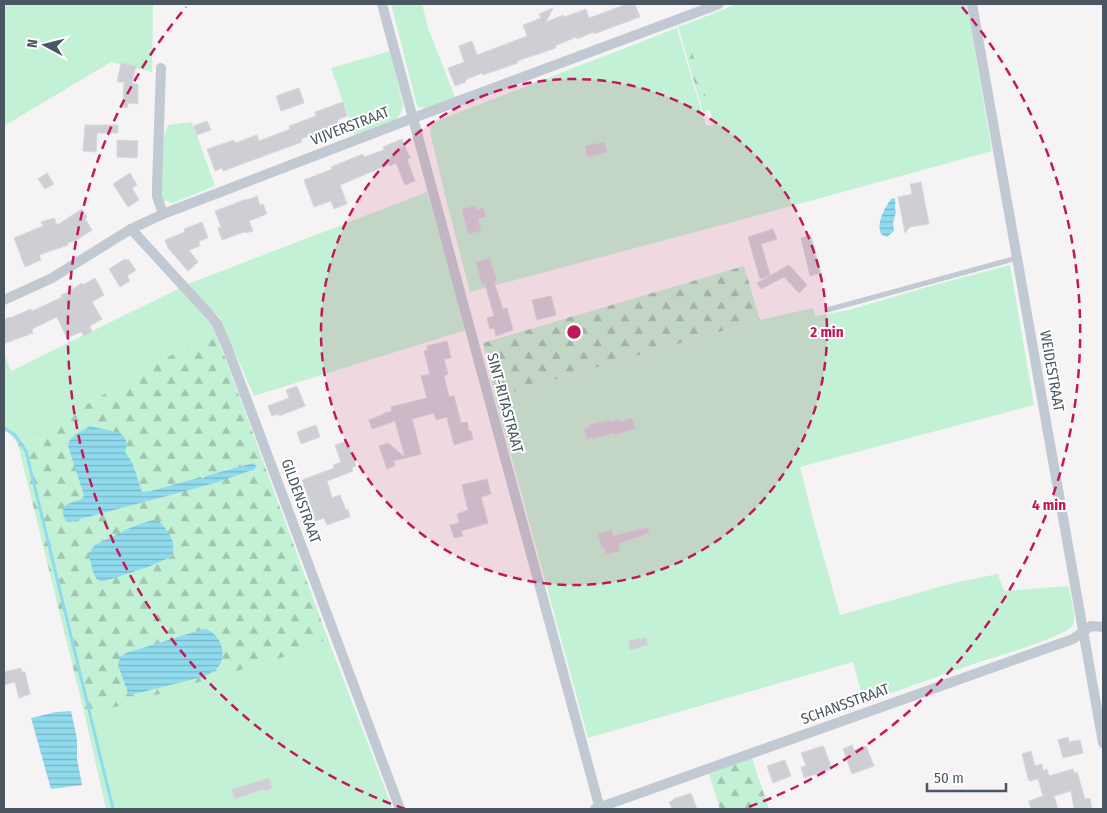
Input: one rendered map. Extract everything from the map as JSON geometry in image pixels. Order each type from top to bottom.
[{"type":"street","name":"SINT-RITASTRAAT","points":[[382,4],[598,809]]},
{"type":"street","name":"VIJVERSTRAAT","points":[[4,300],[52,278],[131,230],[163,214],[412,118],[719,4]]},
{"type":"street","name":"WEIDESTRAAT","points":[[972,4],[1103,743]]},
{"type":"street","points":[[161,68],[157,196],[163,214]]},
{"type":"street","name":"GILDENSTRAAT","points":[[131,230],[217,324],[400,809]]},
{"type":"street","name":"SCHANSSTRAAT","points":[[598,809],[1073,639],[1091,626],[1103,627]]},
{"type":"lane","points":[[827,310],[1017,258]]},
{"type":"green space","points":[[4,4],[153,4],[152,72],[111,62],[4,126]]},
{"type":"green space","points":[[391,4],[422,4],[428,28],[455,97],[432,106],[418,107]]},
{"type":"green space","points":[[737,4],[967,4],[992,151],[470,292],[430,132],[432,125],[439,120],[677,28],[706,126],[714,125],[684,25]]},
{"type":"green space","points":[[684,25],[710,110],[703,112],[678,26]]},
{"type":"green space","points":[[390,51],[403,105],[401,113],[396,119],[355,135],[331,68]]},
{"type":"green space","points":[[192,122],[215,186],[173,203],[163,200],[160,184],[164,136],[168,125]]},
{"type":"green space","points":[[427,192],[466,330],[254,396],[219,317],[188,284]]},
{"type":"green space","points":[[1010,265],[1034,405],[800,467],[840,615],[953,583],[998,574],[1004,591],[1068,586],[1074,612],[1072,626],[1056,636],[1043,641],[864,703],[853,662],[588,738],[495,397],[760,320],[813,308],[815,316],[849,310]]},
{"type":"green space","points":[[744,266],[760,320],[495,397],[483,343]]},
{"type":"green space","points":[[180,288],[215,330],[18,444],[4,426],[4,354],[11,371]]},
{"type":"green space","points":[[215,330],[328,639],[287,656],[85,716],[18,444]]},
{"type":"green space","points":[[328,639],[392,807],[385,809],[106,809],[85,716],[287,656]]},
{"type":"green space","points":[[752,758],[769,809],[720,809],[709,774]]},
{"type":"water","points":[[893,198],[895,199],[896,212],[893,223],[894,231],[887,237],[881,234],[880,220]]},
{"type":"water","points":[[90,426],[120,433],[124,437],[127,444],[125,452],[132,462],[142,492],[201,477],[202,479],[206,476],[253,463],[256,466],[255,469],[215,483],[69,522],[66,521],[63,515],[64,507],[83,498],[84,495],[68,446],[73,436]]},
{"type":"water","points":[[152,520],[159,521],[169,533],[173,545],[173,556],[148,567],[105,581],[97,579],[90,558],[91,550],[95,545],[132,527]]},
{"type":"water","points":[[204,629],[218,638],[222,650],[222,661],[215,670],[206,676],[130,695],[128,693],[118,665],[120,657],[126,653]]},
{"type":"water","points":[[71,711],[77,739],[77,759],[82,785],[51,789],[31,718],[56,712]]},
{"type":"building","points":[[627,4],[635,4],[640,17],[594,34],[594,32],[577,39],[576,37],[555,46],[556,48],[483,75],[482,73],[455,86],[448,68],[464,62],[459,46],[472,41],[477,55],[527,36],[523,25],[541,18],[539,14],[553,8],[546,22],[586,9],[589,18]]},
{"type":"building","points":[[121,63],[136,66],[132,84],[138,84],[138,104],[128,103],[127,108],[123,107],[124,82],[117,82]]},
{"type":"building","points":[[299,88],[304,103],[281,111],[276,96]]},
{"type":"building","points":[[343,102],[347,116],[337,120],[339,124],[301,139],[302,142],[223,171],[222,168],[215,171],[207,149],[234,140],[235,143],[257,135],[259,141],[290,129],[289,126],[316,116],[315,112]]},
{"type":"building","points":[[207,121],[211,130],[197,135],[194,126]]},
{"type":"building","points":[[85,125],[118,125],[118,133],[97,133],[96,152],[83,151]]},
{"type":"building","points":[[402,139],[410,158],[407,159],[415,181],[405,185],[396,163],[390,166],[390,164],[340,185],[347,204],[334,209],[331,201],[314,207],[304,180],[363,154],[364,157],[384,150],[383,147]]},
{"type":"building","points":[[117,140],[138,141],[137,158],[117,157]]},
{"type":"building","points":[[605,142],[607,152],[587,157],[585,146]]},
{"type":"building","points":[[47,173],[54,184],[45,189],[38,179]]},
{"type":"building","points":[[130,173],[137,185],[132,188],[139,200],[128,207],[113,184]]},
{"type":"building","points":[[921,182],[929,224],[910,227],[905,233],[898,197],[912,194],[910,184]]},
{"type":"building","points":[[257,196],[260,205],[263,204],[267,214],[249,221],[253,231],[244,232],[222,240],[218,228],[221,227],[215,211]]},
{"type":"building","points":[[475,206],[476,210],[483,208],[486,217],[478,219],[481,231],[468,234],[462,209]]},
{"type":"building","points":[[82,209],[87,217],[85,219],[92,230],[77,240],[68,243],[68,245],[39,255],[41,260],[25,267],[14,238],[43,226],[41,222],[54,218],[57,225]]},
{"type":"building","points":[[202,222],[208,238],[199,241],[200,246],[189,250],[198,262],[188,271],[168,248],[165,240],[185,232],[184,229]]},
{"type":"building","points":[[773,229],[777,239],[761,244],[770,275],[760,279],[748,237]]},
{"type":"building","points":[[811,235],[821,273],[810,276],[801,238]]},
{"type":"building","points":[[490,258],[497,281],[494,282],[503,309],[507,308],[513,330],[496,336],[494,328],[490,329],[487,318],[494,316],[485,284],[482,285],[476,262]]},
{"type":"building","points":[[125,259],[126,261],[128,259],[136,270],[127,276],[130,281],[120,287],[109,269]]},
{"type":"building","points":[[789,265],[807,285],[799,293],[784,277],[761,289],[757,283]]},
{"type":"building","points":[[95,278],[104,295],[92,302],[102,319],[90,326],[92,332],[84,336],[81,332],[67,338],[57,317],[32,329],[33,333],[6,343],[4,338],[4,319],[31,309],[32,311],[62,297],[61,295],[82,283],[83,285]]},
{"type":"building","points":[[551,296],[556,315],[537,320],[532,300]]},
{"type":"building","points":[[447,341],[451,358],[444,359],[448,374],[444,376],[449,397],[454,396],[461,423],[467,422],[473,439],[454,445],[447,417],[436,420],[434,413],[412,419],[421,454],[393,461],[395,465],[387,469],[379,446],[388,443],[405,457],[395,421],[372,429],[369,420],[392,411],[391,407],[427,398],[421,376],[430,374],[424,351],[428,350],[427,346]]},
{"type":"building","points":[[297,386],[305,406],[279,416],[278,414],[272,416],[268,406],[289,398],[286,390]]},
{"type":"building","points":[[632,418],[635,429],[614,435],[614,433],[587,439],[584,429],[589,427],[589,425],[619,419],[620,422]]},
{"type":"building","points":[[316,425],[320,437],[301,444],[297,432]]},
{"type":"building","points":[[347,441],[356,466],[352,468],[353,471],[327,481],[332,498],[340,495],[350,517],[327,525],[324,518],[315,521],[302,480],[334,468],[333,465],[341,462],[335,445]]},
{"type":"building","points":[[487,479],[491,494],[481,497],[488,523],[461,531],[463,536],[454,538],[450,525],[459,523],[457,514],[468,510],[462,485]]},
{"type":"building","points":[[648,527],[649,533],[618,544],[620,551],[606,554],[604,547],[602,548],[598,534],[612,530],[613,536]]},
{"type":"building","points":[[646,637],[648,645],[630,650],[628,641]]},
{"type":"building","points":[[21,668],[22,672],[25,672],[30,694],[19,698],[15,682],[4,685],[4,672]]},
{"type":"building","points":[[1068,737],[1069,742],[1080,740],[1083,753],[1063,758],[1058,740]]},
{"type":"building","points":[[852,745],[854,750],[866,746],[874,766],[852,774],[843,749]]},
{"type":"building","points":[[822,746],[832,769],[804,778],[801,767],[806,766],[801,753]]},
{"type":"building","points":[[1031,751],[1035,766],[1042,764],[1043,771],[1047,769],[1049,776],[1073,769],[1074,773],[1077,772],[1085,799],[1090,798],[1092,809],[1074,809],[1071,791],[1054,796],[1058,809],[1031,809],[1029,801],[1043,796],[1038,779],[1029,781],[1028,778],[1022,754]]},
{"type":"building","points":[[785,760],[791,776],[773,783],[767,766]]},
{"type":"building","points":[[269,778],[272,788],[235,799],[232,789]]},
{"type":"building","points":[[691,793],[697,809],[672,809],[669,802]]},
{"type":"waterway","points":[[4,428],[15,435],[26,451],[113,809]]}]
